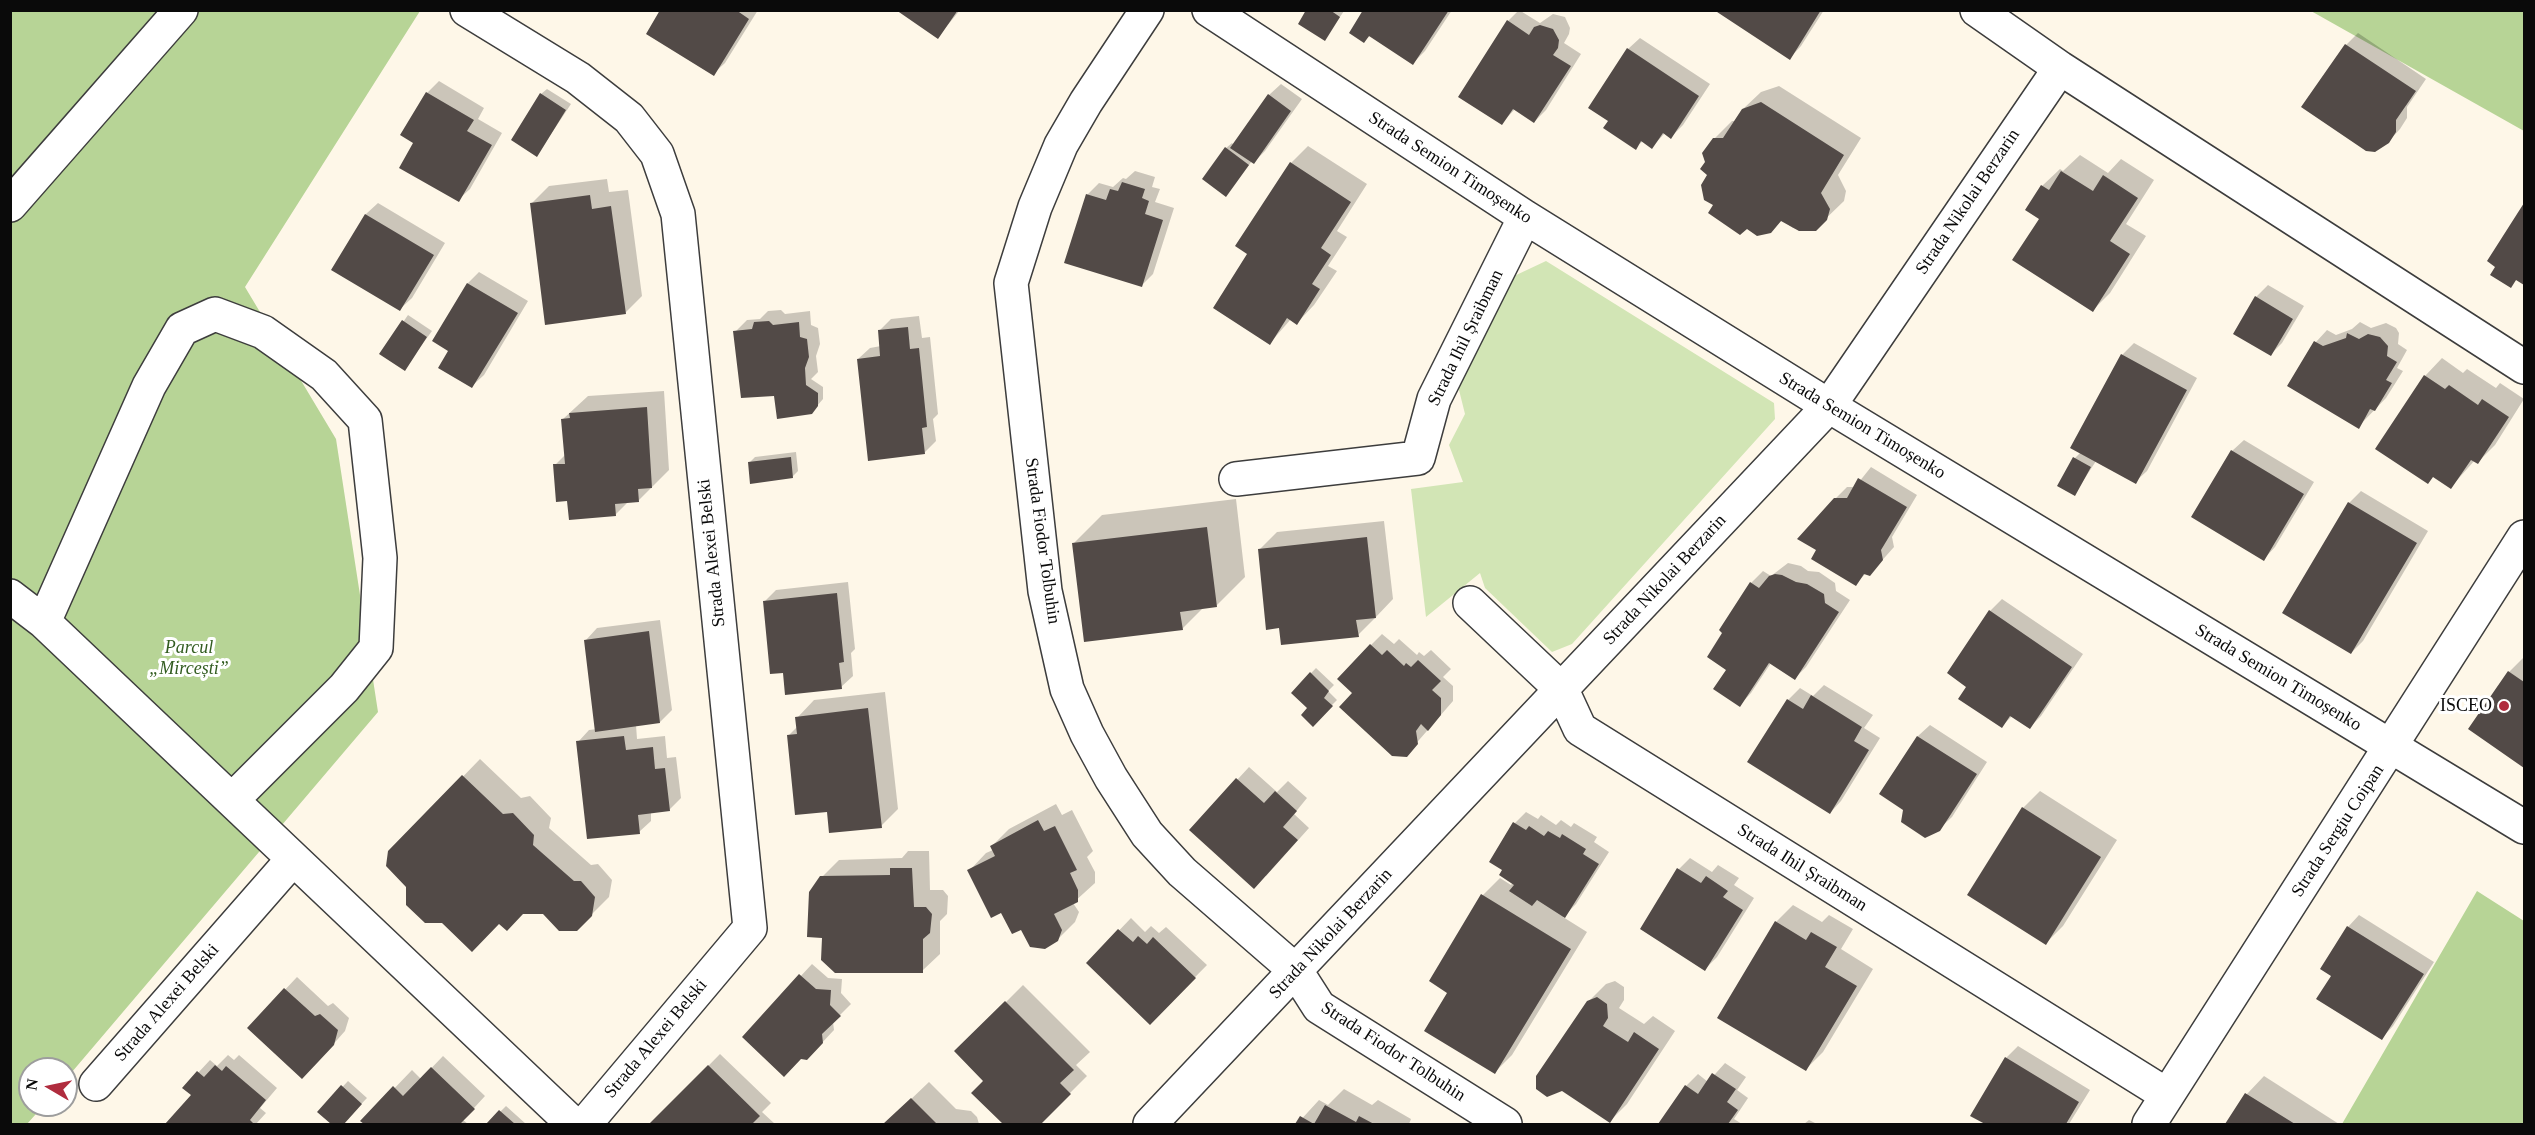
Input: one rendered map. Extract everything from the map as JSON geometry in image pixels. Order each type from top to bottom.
[{"type":"street","points":[[10,205],[181,10]]},
{"type":"street","name":"Strada Fiodor Tolbuhin","points":[[1147,10],[1086,102],[1061,145],[1035,207],[1011,283],[1045,591],[1067,689],[1106,770],[1141,824],[1182,872],[1296,971],[1319,1007],[1505,1125]]},
{"type":"street","name":"Strada Semion Timoșenko","points":[[1209,10],[1525,218],[1829,406],[2524,827]]},
{"type":"street","points":[[1977,10],[2060,68],[2524,367]]},
{"type":"street","name":"Strada Alexei Belski","points":[[472,13],[578,78],[629,118],[657,154],[678,214],[750,928],[585,1125]]},
{"type":"street","name":"Strada Nikolai Berzarin","points":[[1150,1125],[1829,406],[2060,68]]},
{"type":"street","name":"Strada Ihil Șraibman","points":[[1236,479],[1418,458],[1434,399],[1525,218]]},
{"type":"street","points":[[44,622],[149,386],[182,329],[215,314],[263,332],[324,375],[365,420],[380,558],[376,648],[344,688],[232,799]]},
{"type":"street","name":"Strada Sergiu Coipan","points":[[2149,1125],[2524,537]]},
{"type":"street","points":[[10,596],[44,622],[573,1125]]},
{"type":"street","name":"Strada Ihil Șraibman","points":[[1470,603],[1562,690],[1580,729],[2167,1095]]},
{"type":"street","name":"Strada Alexei Belski","points":[[96,1084],[293,859]]},
{"type":"green space","name":"Parcul „Mircești”","points":[[10,11],[420,11],[245,287],[336,439],[378,712],[78,1065],[78,1057],[18,1057],[18,1117],[33,1117],[27,1124],[10,1124]]},
{"type":"green space","points":[[2311,11],[2524,11],[2524,131]]},
{"type":"green space","points":[[1546,261],[1774,403],[1775,419],[1572,644],[1552,652],[1485,588],[1480,573],[1426,617],[1411,489],[1463,482],[1449,445],[1465,414],[1458,386],[1512,277]]},
{"type":"green space","points":[[2477,891],[2524,921],[2524,1124],[2342,1124]]},
{"type":"building","points":[[660,10],[736,10],[749,19],[714,76],[646,34]]},
{"type":"building","points":[[896,10],[958,10],[938,39]]},
{"type":"building","points":[[1306,10],[1330,10],[1340,17],[1325,41],[1298,24]]},
{"type":"building","points":[[1363,10],[1449,10],[1413,65],[1369,36],[1364,43],[1349,33]]},
{"type":"building","points":[[1714,10],[1821,10],[1790,60]]},
{"type":"building","points":[[1507,20],[1529,35],[1534,27],[1540,25],[1553,29],[1559,40],[1558,48],[1553,55],[1571,66],[1534,123],[1513,109],[1502,125],[1458,97]]},
{"type":"building","points":[[2345,44],[2416,91],[2396,120],[2396,132],[2389,143],[2375,152],[2366,151],[2301,107]]},
{"type":"building","points":[[1627,48],[1699,96],[1671,139],[1663,133],[1652,149],[1641,141],[1636,150],[1603,128],[1608,121],[1588,108]]},
{"type":"building","points":[[426,92],[474,120],[467,131],[492,145],[459,202],[399,168],[413,143],[400,135]]},
{"type":"building","points":[[540,93],[566,110],[537,157],[511,140]]},
{"type":"building","points":[[1268,94],[1291,111],[1254,164],[1230,148]]},
{"type":"building","points":[[1761,102],[1844,155],[1821,193],[1830,209],[1827,220],[1816,231],[1799,231],[1781,221],[1771,233],[1757,236],[1747,229],[1740,235],[1708,213],[1713,205],[1704,200],[1701,185],[1707,175],[1700,169],[1705,162],[1702,153],[1713,138],[1723,138],[1742,109]]},
{"type":"building","points":[[1225,147],[1249,165],[1226,197],[1202,179]]},
{"type":"building","points":[[1290,162],[1351,202],[1321,248],[1331,255],[1312,284],[1320,289],[1297,325],[1287,318],[1270,345],[1213,308],[1247,254],[1235,246]]},
{"type":"building","points":[[2061,171],[2093,191],[2103,175],[2138,198],[2110,241],[2130,254],[2093,312],[2012,260],[2039,219],[2025,210],[2041,185],[2049,190]]},
{"type":"building","points":[[1122,182],[1145,189],[1142,198],[1149,201],[1145,214],[1163,220],[1142,287],[1064,263],[1086,194],[1106,200],[1110,189],[1118,191]]},
{"type":"building","points":[[590,195],[592,209],[611,206],[626,314],[545,325],[530,203]]},
{"type":"building","points":[[2524,203],[2524,285],[2516,280],[2511,288],[2490,275],[2495,267],[2487,261]]},
{"type":"building","points":[[365,214],[434,255],[400,311],[331,270]]},
{"type":"building","points":[[467,283],[518,313],[472,388],[438,368],[448,351],[432,341]]},
{"type":"building","points":[[2255,296],[2293,319],[2271,356],[2233,334]]},
{"type":"building","points":[[402,320],[427,337],[405,371],[379,354]]},
{"type":"building","points":[[769,321],[773,325],[799,322],[800,337],[807,339],[809,357],[805,368],[806,385],[818,393],[818,406],[812,414],[777,419],[774,396],[741,398],[733,331],[752,329],[754,322]]},
{"type":"building","points":[[908,327],[910,349],[919,348],[927,427],[922,428],[925,454],[868,461],[857,359],[880,356],[878,330]]},
{"type":"building","points":[[2347,333],[2359,339],[2368,334],[2380,337],[2388,346],[2387,356],[2397,362],[2386,380],[2392,383],[2375,411],[2370,409],[2359,429],[2287,386],[2314,341],[2323,346],[2346,338]]},
{"type":"building","points":[[2121,354],[2187,390],[2136,484],[2070,448]]},
{"type":"building","points":[[2424,375],[2445,389],[2449,385],[2478,405],[2482,399],[2509,417],[2478,464],[2471,460],[2451,489],[2433,477],[2428,484],[2375,449]]},
{"type":"building","points":[[647,407],[652,488],[638,489],[639,502],[615,504],[616,516],[569,520],[567,501],[556,502],[553,464],[565,464],[561,419],[570,418],[569,413]]},
{"type":"building","points":[[2231,450],[2304,494],[2264,561],[2191,517]]},
{"type":"building","points":[[791,457],[793,478],[750,484],[748,462]]},
{"type":"building","points":[[2073,457],[2091,467],[2075,496],[2057,486]]},
{"type":"building","points":[[1858,478],[1907,507],[1881,550],[1883,560],[1870,576],[1864,574],[1856,586],[1811,559],[1816,550],[1797,539],[1834,498],[1847,498]]},
{"type":"building","points":[[2348,502],[2417,543],[2351,654],[2282,613]]},
{"type":"building","points":[[1207,527],[1217,607],[1180,612],[1183,630],[1084,642],[1072,543]]},
{"type":"building","points":[[1367,537],[1376,618],[1356,620],[1359,637],[1281,645],[1279,628],[1266,630],[1258,549]]},
{"type":"building","points":[[1775,574],[1807,584],[1824,594],[1825,603],[1839,612],[1795,680],[1769,663],[1740,707],[1713,689],[1726,670],[1707,657],[1722,633],[1719,630],[1750,582],[1759,588],[1769,576]]},
{"type":"building","points":[[837,593],[844,662],[839,663],[842,689],[785,695],[783,673],[770,674],[763,601]]},
{"type":"building","points":[[1989,610],[2072,667],[2030,729],[2010,716],[2002,728],[1958,699],[1966,687],[1947,673]]},
{"type":"building","points":[[649,631],[660,723],[595,732],[584,640]]},
{"type":"building","points":[[1370,644],[1382,655],[1387,650],[1404,666],[1406,663],[1411,667],[1418,660],[1441,681],[1432,690],[1441,698],[1441,715],[1428,731],[1421,724],[1416,731],[1418,744],[1407,757],[1392,756],[1339,707],[1352,693],[1337,679]]},
{"type":"building","name":"ISCEO","points":[[2508,671],[2524,682],[2524,768],[2468,729]]},
{"type":"building","points":[[1310,672],[1329,691],[1324,698],[1333,706],[1313,727],[1301,715],[1307,708],[1291,693]]},
{"type":"building","points":[[1811,695],[1862,727],[1854,741],[1869,750],[1830,814],[1747,762],[1787,699],[1803,709]]},
{"type":"building","points":[[868,708],[882,828],[829,833],[827,812],[795,815],[787,735],[797,734],[795,717]]},
{"type":"building","points":[[624,736],[626,750],[653,747],[655,769],[665,768],[670,811],[638,815],[640,834],[587,839],[576,741]]},
{"type":"building","points":[[1917,736],[1977,774],[1940,831],[1925,838],[1901,822],[1903,810],[1879,794]]},
{"type":"building","points":[[462,775],[503,814],[513,813],[534,835],[533,845],[574,881],[581,881],[595,897],[592,916],[577,931],[559,931],[543,914],[523,914],[507,931],[499,924],[472,952],[442,923],[425,923],[406,905],[406,887],[386,866],[388,851]]},
{"type":"building","points":[[1236,778],[1264,803],[1275,791],[1297,811],[1283,827],[1298,840],[1254,889],[1189,830]]},
{"type":"building","points":[[2022,807],[2101,857],[2046,945],[1967,895]]},
{"type":"building","points":[[1038,820],[1044,831],[1055,826],[1077,870],[1070,873],[1078,890],[1078,902],[1054,914],[1062,930],[1058,941],[1045,949],[1030,947],[1021,930],[1012,934],[1001,913],[991,918],[967,870],[995,856],[990,846]]},
{"type":"building","points":[[1513,822],[1526,830],[1529,826],[1544,836],[1548,831],[1560,838],[1562,834],[1586,849],[1583,854],[1599,864],[1565,918],[1537,900],[1532,906],[1509,891],[1514,885],[1499,875],[1502,870],[1489,862]]},
{"type":"building","points":[[890,868],[912,868],[914,907],[926,907],[932,914],[930,933],[923,939],[923,973],[835,973],[821,960],[822,938],[807,937],[809,892],[820,876],[890,875]]},
{"type":"building","points":[[1677,868],[1701,883],[1706,876],[1728,891],[1723,897],[1743,910],[1705,971],[1640,929]]},
{"type":"building","points":[[1481,894],[1571,949],[1495,1074],[1424,1031],[1447,993],[1429,981]]},
{"type":"building","points":[[1775,921],[1806,940],[1811,932],[1837,947],[1825,967],[1857,986],[1806,1071],[1717,1018]]},
{"type":"building","points":[[2347,926],[2424,974],[2382,1040],[2316,999],[2331,976],[2320,969]]},
{"type":"building","points":[[1118,929],[1133,942],[1138,936],[1147,944],[1153,937],[1196,978],[1150,1025],[1086,963]]},
{"type":"building","points":[[799,974],[816,989],[831,990],[830,1005],[841,1016],[822,1034],[823,1043],[807,1060],[801,1059],[784,1077],[742,1037]]},
{"type":"building","points":[[284,988],[315,1016],[320,1014],[338,1030],[334,1045],[302,1079],[247,1028]]},
{"type":"building","points":[[1597,997],[1607,1004],[1608,1018],[1603,1026],[1628,1042],[1634,1032],[1659,1049],[1610,1123],[1562,1091],[1547,1097],[1536,1089],[1536,1076],[1587,1001]]},
{"type":"building","points":[[1005,1001],[1074,1070],[1060,1083],[1071,1094],[1041,1124],[1003,1124],[971,1093],[983,1081],[954,1051]]},
{"type":"building","points":[[2005,1057],[2079,1102],[2066,1124],[1985,1124],[1970,1116]]},
{"type":"building","points":[[215,1065],[222,1071],[226,1066],[266,1100],[250,1120],[254,1124],[165,1124],[191,1095],[182,1088],[197,1071],[204,1077]]},
{"type":"building","points":[[708,1065],[760,1116],[752,1124],[649,1124]]},
{"type":"building","points":[[431,1067],[475,1109],[460,1124],[364,1124],[360,1121],[393,1086],[403,1096]]},
{"type":"building","points":[[1712,1073],[1736,1089],[1727,1102],[1738,1110],[1728,1124],[1658,1124],[1685,1085],[1698,1094]]},
{"type":"building","points":[[341,1085],[362,1104],[344,1124],[331,1124],[317,1112]]},
{"type":"building","points":[[2245,1093],[2295,1124],[2225,1124]]},
{"type":"building","points":[[911,1098],[937,1124],[883,1124]]},
{"type":"building","points":[[1325,1105],[1356,1122],[1359,1116],[1374,1124],[1314,1124]]},
{"type":"building","points":[[499,1110],[515,1124],[486,1124]]},
{"type":"building","points":[[1300,1116],[1314,1124],[1295,1124]]},
{"type":"place","name":"ISCEO","points":[[2504,706]]}]
